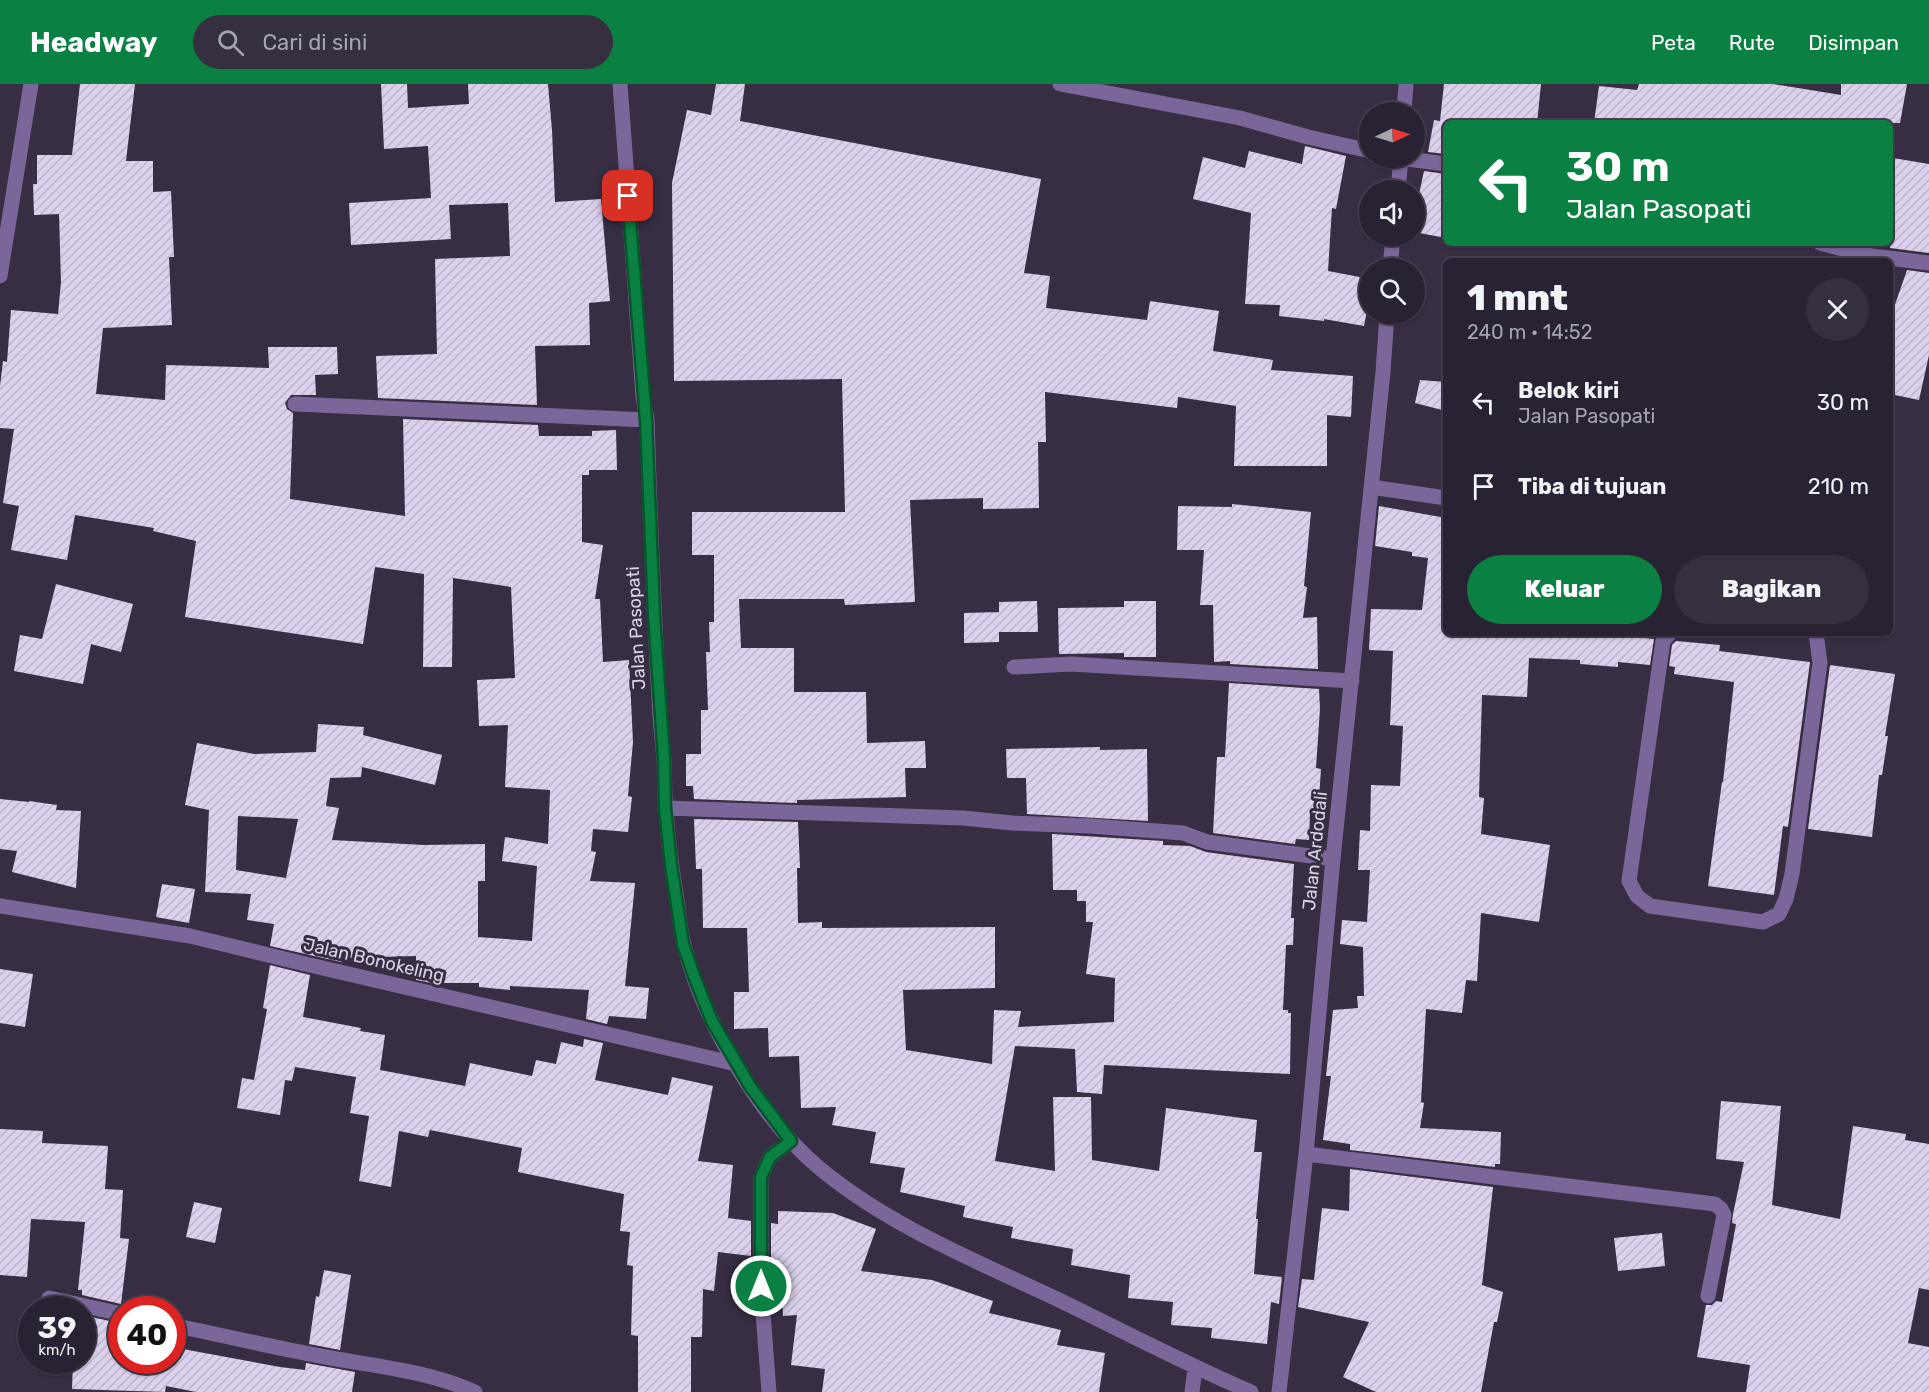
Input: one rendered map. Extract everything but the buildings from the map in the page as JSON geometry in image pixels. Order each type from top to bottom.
[{"type":"street","points":[[0,276],[31,84]]},
{"type":"street","name":"Jalan Pasopati","points":[[620,84],[646,420],[665,808],[683,944],[712,1021],[750,1086],[791,1141],[821,1170],[853,1194],[894,1220],[1116,1327],[1195,1368],[1251,1392]]},
{"type":"street","points":[[1060,84],[1240,118],[1359,149]]},
{"type":"street","points":[[1405,102],[1406,84]]},
{"type":"street","points":[[1425,161],[1443,164]]},
{"type":"street","points":[[1829,246],[1865,258]]},
{"type":"street","points":[[1893,260],[1929,263]]},
{"type":"street","name":"Jalan Ardodali","points":[[1279,1392],[1306,1154],[1386,324]]},
{"type":"street","points":[[295,404],[646,420]]},
{"type":"street","points":[[1371,487],[1443,498]]},
{"type":"street","points":[[1667,636],[1663,641],[1629,881],[1637,896],[1650,906],[1763,922],[1779,914],[1786,899],[1792,874],[1820,663],[1816,636]]},
{"type":"street","points":[[1014,667],[1071,664],[1352,681]]},
{"type":"street","points":[[665,808],[963,818],[1172,832],[1183,833],[1208,842],[1333,859]]},
{"type":"street","name":"Jalan Bonokeling","points":[[0,906],[190,936],[736,1064]]},
{"type":"street","points":[[769,1392],[761,1286],[761,1177],[770,1157],[791,1141]]},
{"type":"street","points":[[1306,1154],[1715,1204],[1724,1215],[1708,1296]]},
{"type":"street","points":[[186,1328],[308,1354],[414,1372],[475,1392]]},
{"type":"street","points":[[1192,1392],[1195,1368]]},
{"type":"route","points":[[628,196],[646,420],[665,808],[683,944],[712,1021],[750,1086],[791,1141],[770,1157],[761,1177],[761,1286]]}]
